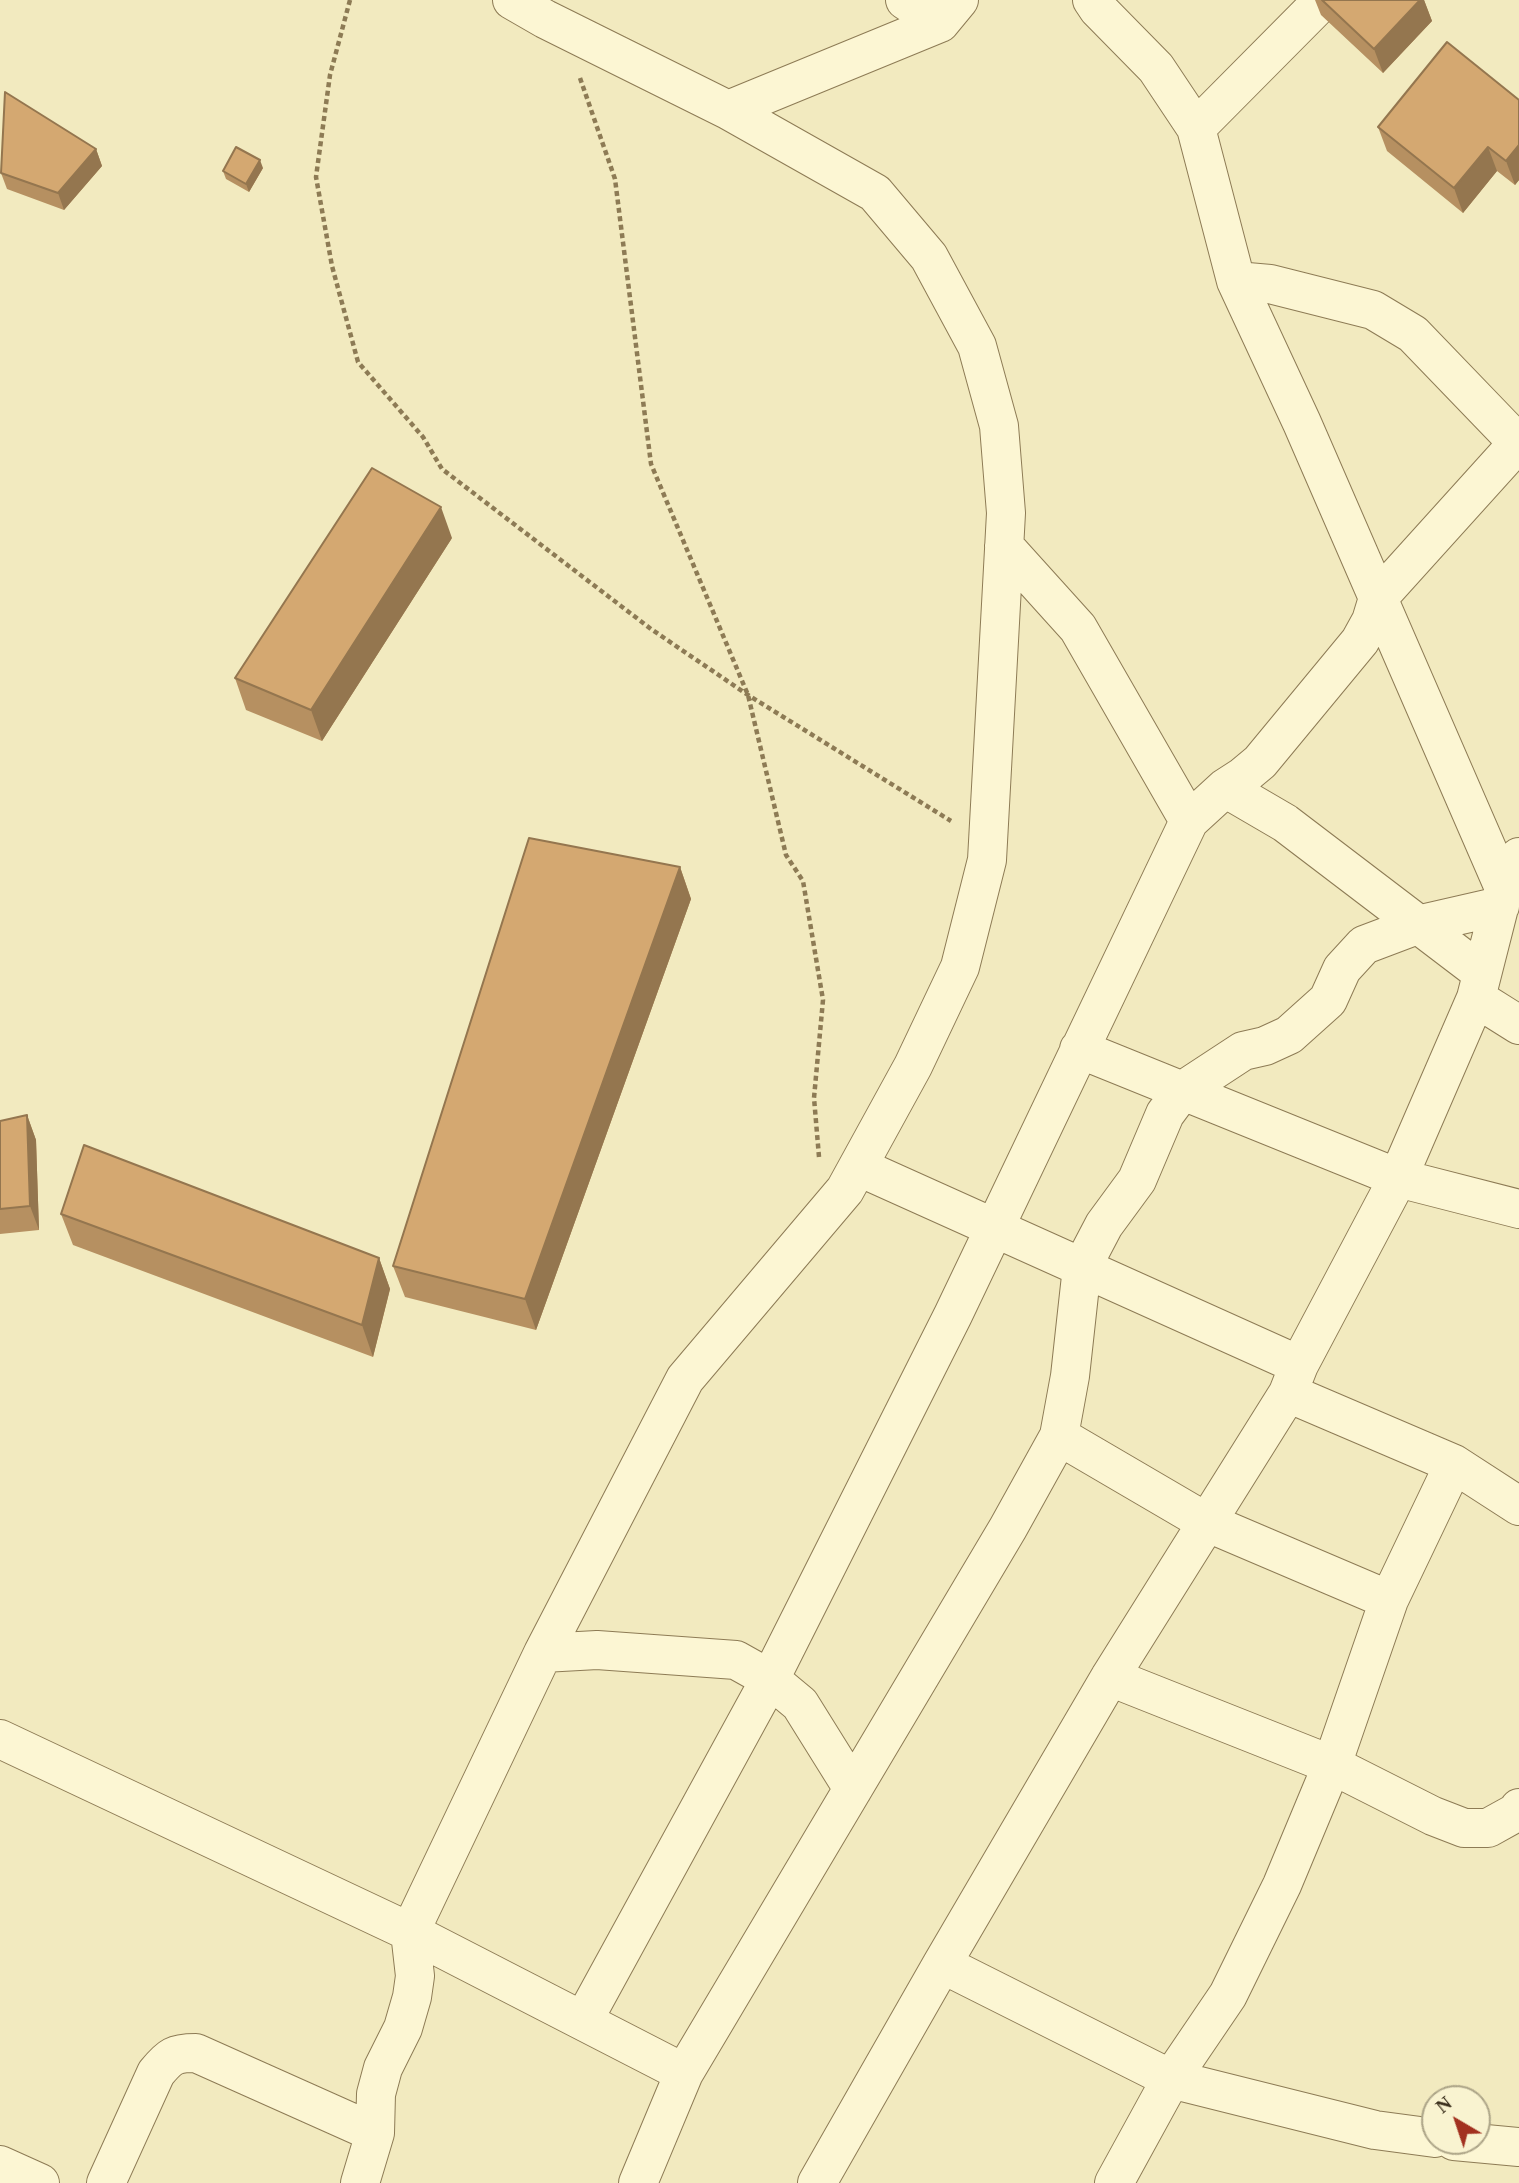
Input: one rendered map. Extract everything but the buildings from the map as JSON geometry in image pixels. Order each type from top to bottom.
[{"type":"street","points":[[360,2183],[375,2133],[376,2094],[383,2068],[403,2028],[412,1997],[415,1976],[410,1932],[543,1653],[685,1379],[845,1191],[859,1167],[913,1066],[960,967],[987,860],[1006,513],[999,426],[978,346],[929,257],[875,193],[551,10],[512,0]]},
{"type":"street","points":[[905,0],[950,11]]},
{"type":"street","points":[[817,2183],[1110,1676],[1294,1379],[1398,1178],[1479,986],[1507,884],[1236,281],[1196,128],[1156,68],[1092,0]]},
{"type":"street","points":[[1196,128],[1323,0]]},
{"type":"street","points":[[728,110],[950,11]]},
{"type":"street","points":[[583,2021],[770,1679],[994,1227],[1189,821],[1224,788],[1261,761],[1360,641],[1371,621],[1378,598],[1519,444],[1413,334],[1373,310],[1270,284],[1236,281]]},
{"type":"street","points":[[1004,546],[1078,628],[1189,821]]},
{"type":"street","points":[[1224,788],[1284,823],[1417,925],[1519,1025]]},
{"type":"street","points":[[639,2183],[684,2073],[1008,1528],[1059,1436],[1070,1376],[1082,1267],[1104,1225],[1137,1180],[1165,1114],[1181,1091],[1243,1051],[1265,1046],[1289,1035],[1328,1000],[1342,969],[1364,945],[1417,925],[1507,884]]},
{"type":"street","points":[[1079,1049],[1398,1178],[1519,1209]]},
{"type":"street","points":[[859,1167],[1082,1267],[1454,1464],[1519,1506]]},
{"type":"street","points":[[1059,1436],[1206,1522],[1389,1601]]},
{"type":"street","points":[[1114,2183],[1171,2079],[1228,1995],[1282,1885],[1332,1765],[1389,1601],[1454,1464]]},
{"type":"street","points":[[543,1653],[597,1650],[736,1660],[770,1679],[800,1704],[853,1788]]},
{"type":"street","points":[[1110,1676],[1332,1765],[1433,1816],[1464,1828],[1488,1828],[1518,1812]]},
{"type":"street","points":[[0,1739],[410,1932],[684,2073]]},
{"type":"street","points":[[942,1964],[1171,2079],[1375,2130],[1421,2136]]},
{"type":"street","points":[[106,2183],[156,2073],[166,2061],[178,2053],[196,2053],[375,2133]]},
{"type":"street","points":[[1491,2144],[1519,2147]]},
{"type":"street","points":[[0,2165],[40,2183]]},
{"type":"path","points":[[350,0],[330,75],[316,177],[332,267],[358,362],[423,437],[442,469],[651,629],[748,695],[988,843]]},
{"type":"path","points":[[580,77],[615,179],[651,464],[748,695],[786,855],[803,881],[824,1000],[814,1098],[823,1217]]}]
